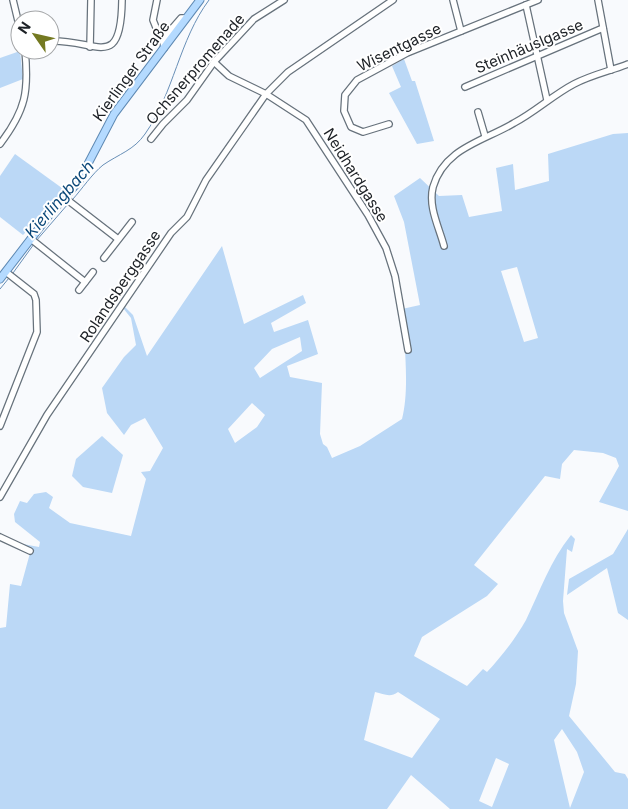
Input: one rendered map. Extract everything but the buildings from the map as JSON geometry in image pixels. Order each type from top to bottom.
[{"type":"main road","name":"Kierlinger Straße","points":[[0,279],[9,274],[33,241],[68,200],[114,114],[200,0]]},
{"type":"street","points":[[90,47],[91,0]]},
{"type":"street","points":[[60,42],[98,49],[105,47],[116,39],[121,28],[122,0]]},
{"type":"street","points":[[157,0],[153,14],[154,28],[160,32],[168,33]]},
{"type":"street","name":"Ochsnerpromenade","points":[[151,139],[187,100],[214,62],[254,19],[284,0]]},
{"type":"street","name":"Rolandsberggasse","points":[[0,497],[47,415],[171,233],[187,216],[206,180],[266,94],[288,72],[392,0]]},
{"type":"street","points":[[452,0],[461,31]]},
{"type":"street","name":"Wisentgasse","points":[[389,124],[363,132],[351,127],[344,111],[345,95],[357,80],[407,53],[538,0]]},
{"type":"street","points":[[598,0],[611,70]]},
{"type":"street","points":[[526,5],[547,100]]},
{"type":"street","points":[[164,48],[163,41],[168,33],[181,18],[186,18]]},
{"type":"street","name":"Steinhäuslgasse","points":[[465,87],[603,28]]},
{"type":"street","points":[[0,144],[11,129],[23,103],[28,82],[26,60]]},
{"type":"street","name":"Neidhardgasse","points":[[214,62],[238,82],[266,94],[306,120],[386,248],[395,276],[408,350]]},
{"type":"street","points":[[444,246],[434,214],[433,189],[447,162],[460,149],[514,123],[575,83],[628,64]]},
{"type":"street","points":[[478,112],[485,136]]},
{"type":"street","points":[[68,200],[118,239]]},
{"type":"street","points":[[104,258],[132,222]]},
{"type":"street","points":[[33,241],[85,282]]},
{"type":"street","points":[[79,290],[93,272]]},
{"type":"street","points":[[0,426],[38,326],[34,294],[9,274]]},
{"type":"street","points":[[0,537],[30,552]]},
{"type":"shaded area","points":[[10,54],[10,60],[21,60],[23,79],[0,88],[0,58]]},
{"type":"shaded area","points":[[404,59],[412,81],[415,81],[434,141],[417,144],[389,93],[401,87],[392,66]]},
{"type":"shaded area","points":[[628,133],[628,511],[599,502],[619,466],[616,458],[603,453],[574,450],[562,464],[560,479],[545,476],[474,565],[498,584],[487,596],[422,637],[414,656],[467,686],[483,669],[487,672],[522,627],[551,566],[571,535],[575,539],[572,552],[567,549],[563,601],[564,613],[578,651],[576,684],[569,716],[615,772],[625,774],[628,779],[628,809],[450,809],[411,775],[387,809],[0,809],[0,628],[6,627],[10,584],[21,586],[30,553],[23,544],[39,547],[40,542],[15,522],[14,514],[20,501],[27,503],[34,494],[46,492],[53,497],[49,508],[70,523],[131,536],[146,479],[141,472],[150,471],[163,448],[145,418],[131,425],[124,435],[107,413],[102,388],[124,357],[136,345],[131,318],[123,308],[124,306],[133,315],[147,356],[222,246],[244,324],[303,295],[306,303],[271,323],[274,332],[308,320],[318,354],[287,366],[290,377],[322,383],[320,434],[323,444],[327,447],[332,458],[360,446],[402,419],[406,379],[402,309],[420,305],[404,222],[394,196],[420,178],[439,196],[462,195],[469,217],[502,211],[496,168],[513,164],[515,190],[549,181],[548,154],[613,134]],"holes":[[[517,267],[538,338],[524,342],[501,271]],[[300,337],[302,351],[260,378],[254,368],[272,349]],[[252,403],[265,415],[257,427],[235,443],[228,429]],[[375,692],[390,695],[398,692],[440,719],[412,758],[364,740]],[[562,729],[577,752],[584,772],[570,808],[554,740]],[[496,758],[509,764],[492,807],[479,801]]]},
{"type":"shaded area","points":[[15,154],[66,191],[23,235],[0,217],[0,176]]},
{"type":"shaded area","points":[[102,436],[123,455],[112,493],[83,487],[72,476],[76,459]]},
{"type":"shaded area","points":[[628,529],[628,620],[618,613],[607,568],[567,595],[569,579],[613,554]]},
{"type":"waterway","name":"Kierlingbach","points":[[73,199],[103,165],[131,148],[145,134],[163,101],[190,32],[209,0]]},
{"type":"waterway","name":"Kierlingbach","points":[[36,241],[68,204]]},
{"type":"waterway","name":"Kierlingbach","points":[[13,273],[34,244]]},
{"type":"waterway","name":"Kierlingbach","points":[[0,289],[9,278]]}]
